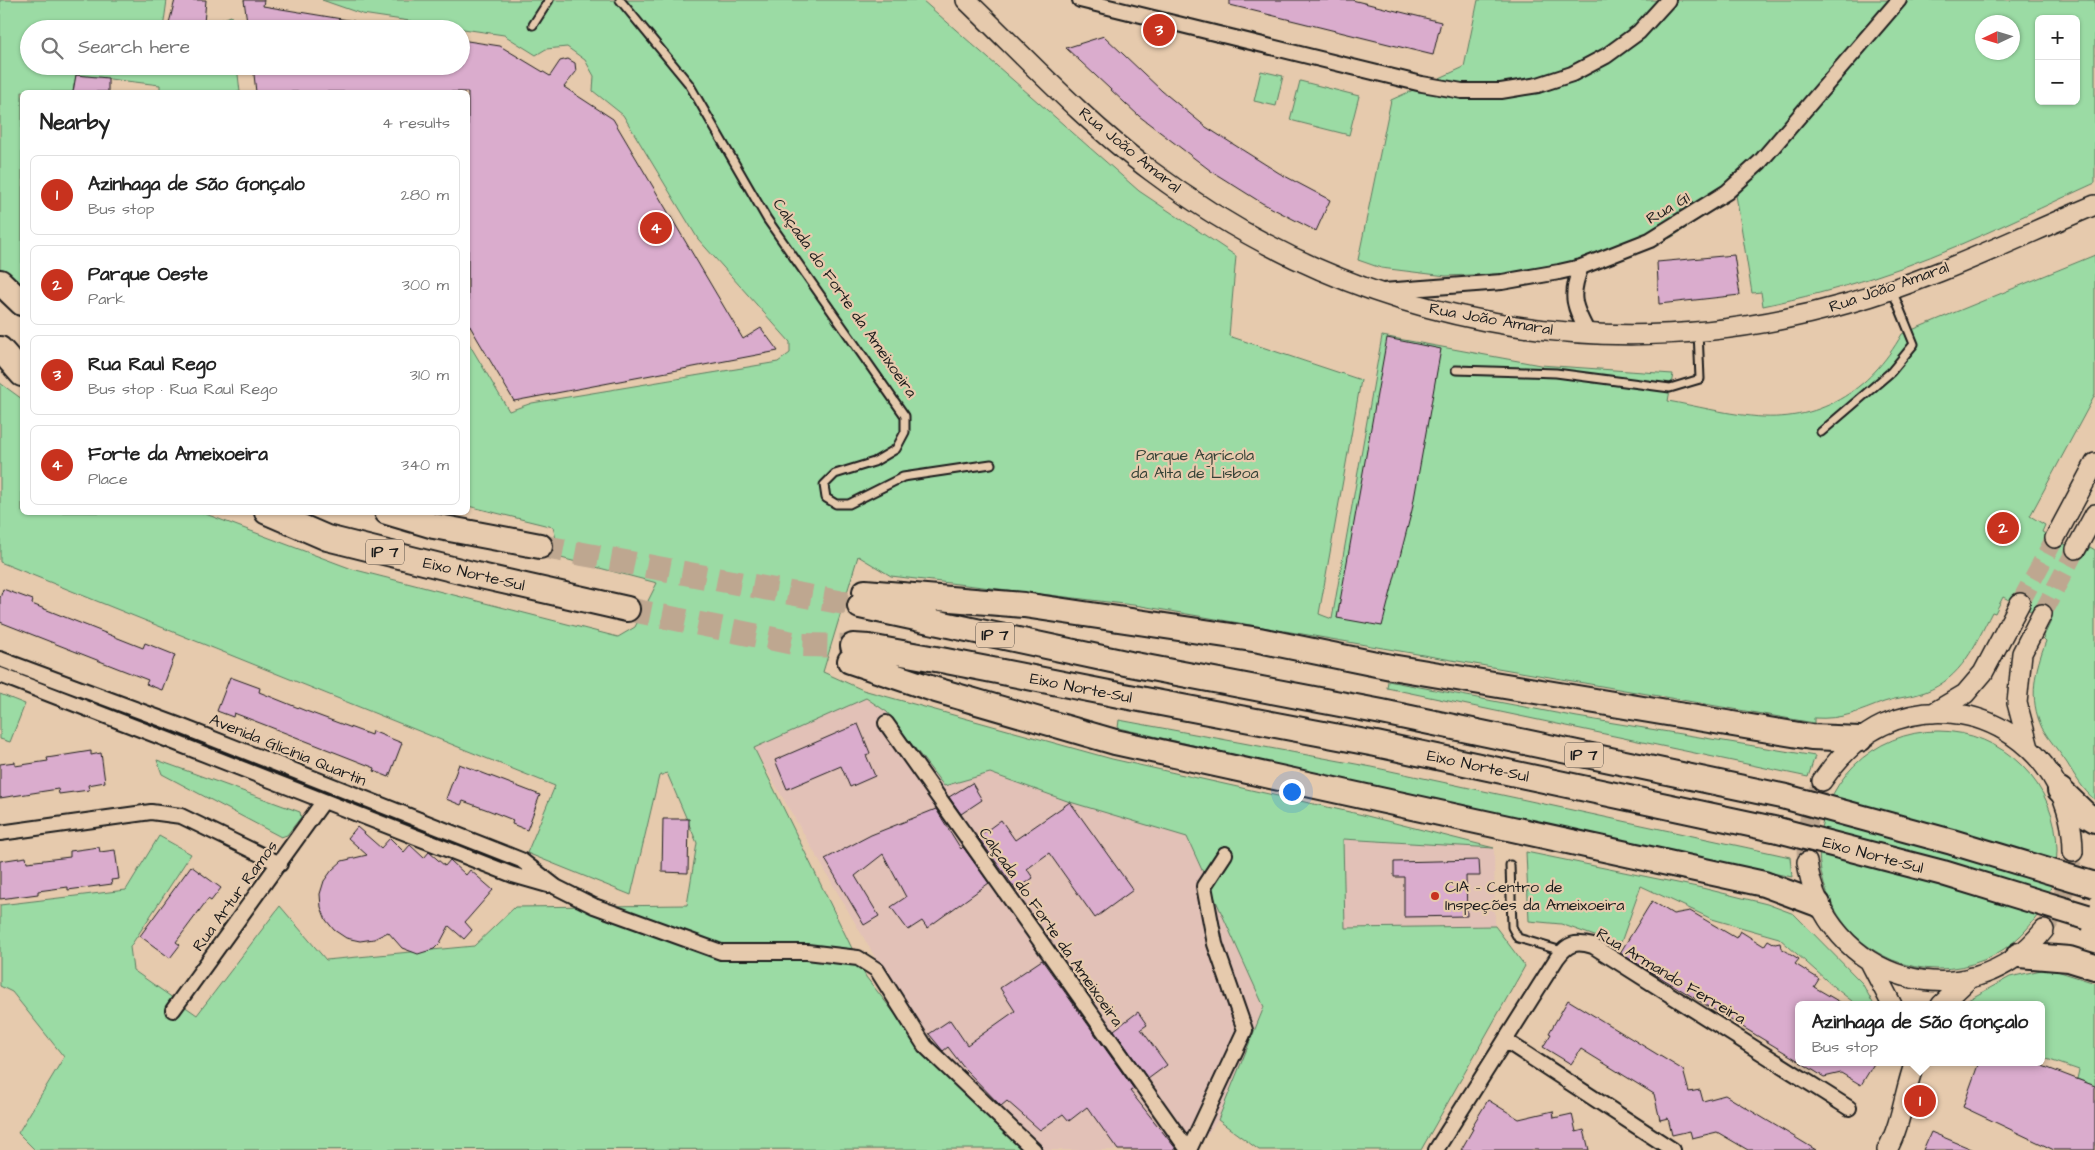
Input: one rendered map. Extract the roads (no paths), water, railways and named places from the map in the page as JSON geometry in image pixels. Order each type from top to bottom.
[{"type":"highway","points":[[0,282],[20,301]]},
{"type":"highway","points":[[0,303],[20,320]]},
{"type":"highway","points":[[0,349],[20,372]]},
{"type":"highway","name":"Eixo Norte-Sul","points":[[274,515],[327,538],[472,574],[627,609]]},
{"type":"highway","name":"IP 7","points":[[397,515],[434,526],[540,546]]},
{"type":"highway","name":"Eixo Norte-Sul","points":[[1860,739],[1811,737],[1391,667],[1259,640],[1024,605],[863,599],[1130,664],[1382,712],[1786,798],[1952,842],[2095,885]]},
{"type":"highway","name":"Eixo Norte-Sul","points":[[1818,904],[1764,884],[1115,742],[936,690],[852,654],[869,646],[1376,744],[1778,830],[1943,874],[2091,919]]},
{"type":"highway","points":[[2060,790],[2085,814],[2095,820]]},
{"type":"highway","points":[[2019,955],[2069,959],[2095,967]]},
{"type":"street","name":"Rua João Amaral","points":[[966,0],[1095,124],[1149,170],[1206,210],[1272,248],[1331,276],[1373,292],[1423,307],[1501,324],[1588,333],[1632,334],[1698,331],[1764,323],[1807,314],[1892,290],[2095,205]]},
{"type":"street","points":[[1080,0],[1422,84],[1462,92],[1501,91],[1538,85],[1572,74],[1606,56],[1639,32],[1668,0]]},
{"type":"street","name":"Rua G1","points":[[1373,292],[1502,282],[1581,267],[1650,240],[1727,192],[1760,162],[1899,0]]},
{"type":"street","points":[[1581,267],[1575,282],[1573,295],[1575,309],[1588,333]]},
{"type":"street","points":[[2055,538],[2095,463]]},
{"type":"street","points":[[2076,549],[2095,514]]},
{"type":"street","points":[[1932,713],[1965,694],[1983,673],[2020,603]]},
{"type":"street","points":[[2029,748],[2017,703],[2022,653],[2042,614]]},
{"type":"street","name":"Avenida Glicínia Quartin","points":[[0,659],[178,725],[521,860],[556,887],[594,906],[721,952],[807,952],[858,958],[877,970],[925,1046],[1034,1150]]},
{"type":"street","name":"Avenida Glicínia Quartin","points":[[6,678],[512,875],[556,887]]},
{"type":"street","points":[[1822,781],[1840,757],[1860,739],[1882,726],[1907,717],[1932,713],[1959,714],[1984,720],[2008,732],[2029,748],[2047,767],[2060,790],[2069,814],[2073,852]]},
{"type":"street","name":"Calçada do Forte da Ameixoeira","points":[[886,723],[1189,1150]]},
{"type":"street","name":"Rua Artur Ramos","points":[[173,1010],[323,802]]},
{"type":"street","points":[[0,833],[151,812],[181,816],[280,864]]},
{"type":"street","points":[[1189,1150],[1245,1030],[1215,944],[1204,886],[1225,854]]},
{"type":"street","points":[[1806,862],[1809,880],[1818,904],[1832,927],[1849,946],[1870,962],[1894,973],[1919,980],[1946,981],[1971,977],[1996,968],[2019,955],[2044,930]]},
{"type":"street","name":"Rua Armando Ferreira","points":[[1562,951],[1571,945],[1581,943],[1593,946],[1849,1108]]},
{"type":"street","points":[[1436,1150],[1562,951]]},
{"type":"street","points":[[1870,962],[1890,1001]]},
{"type":"street","points":[[1945,1001],[1971,977]]},
{"type":"street","points":[[1506,1040],[1665,1148]]},
{"type":"street","points":[[1887,1150],[1902,1109],[1911,1067]]},
{"type":"lane","points":[[533,25],[549,0]]},
{"type":"lane","name":"Calçada do Forte da Ameixoeira","points":[[620,0],[689,84],[767,219],[904,416],[905,432],[896,449],[874,462],[835,474],[824,485],[826,498],[836,504],[848,504],[903,478],[991,464]]},
{"type":"lane","points":[[1821,432],[1891,372],[1914,344],[1892,290]]},
{"type":"lane","points":[[1456,370],[1556,374],[1670,388],[1700,380],[1698,331]]},
{"type":"lane","points":[[6,678],[18,666]]},
{"type":"lane","points":[[323,802],[333,786]]},
{"type":"lane","points":[[1510,864],[1512,927],[1514,933],[1518,938],[1562,951]]},
{"type":"tunnel","points":[[2020,603],[2055,538]]},
{"type":"tunnel","points":[[540,546],[860,606]]},
{"type":"tunnel","points":[[2042,614],[2076,549]]},
{"type":"tunnel","points":[[627,609],[803,645],[853,646]]},
{"type":"tunnel","points":[[1807,862],[1807,830],[1814,801],[1822,781]]},
{"type":"tunnel","points":[[2044,930],[2064,893],[2070,873],[2073,852]]},
{"type":"place","name":"Rua Raul Rego","points":[[1159,30]]},
{"type":"place","name":"Forte da Ameixoeira","points":[[656,228]]},
{"type":"place","name":"Parque Oeste","points":[[2003,528]]},
{"type":"place","name":"CIA - Centro de Inspeções da Ameixoeira","points":[[1435,896]]},
{"type":"place","name":"Azinhaga de São Gonçalo","points":[[1920,1101]]},
{"type":"park label","name":"Parque Agrícola da Alta de Lisboa","points":[[1195,464]]}]
